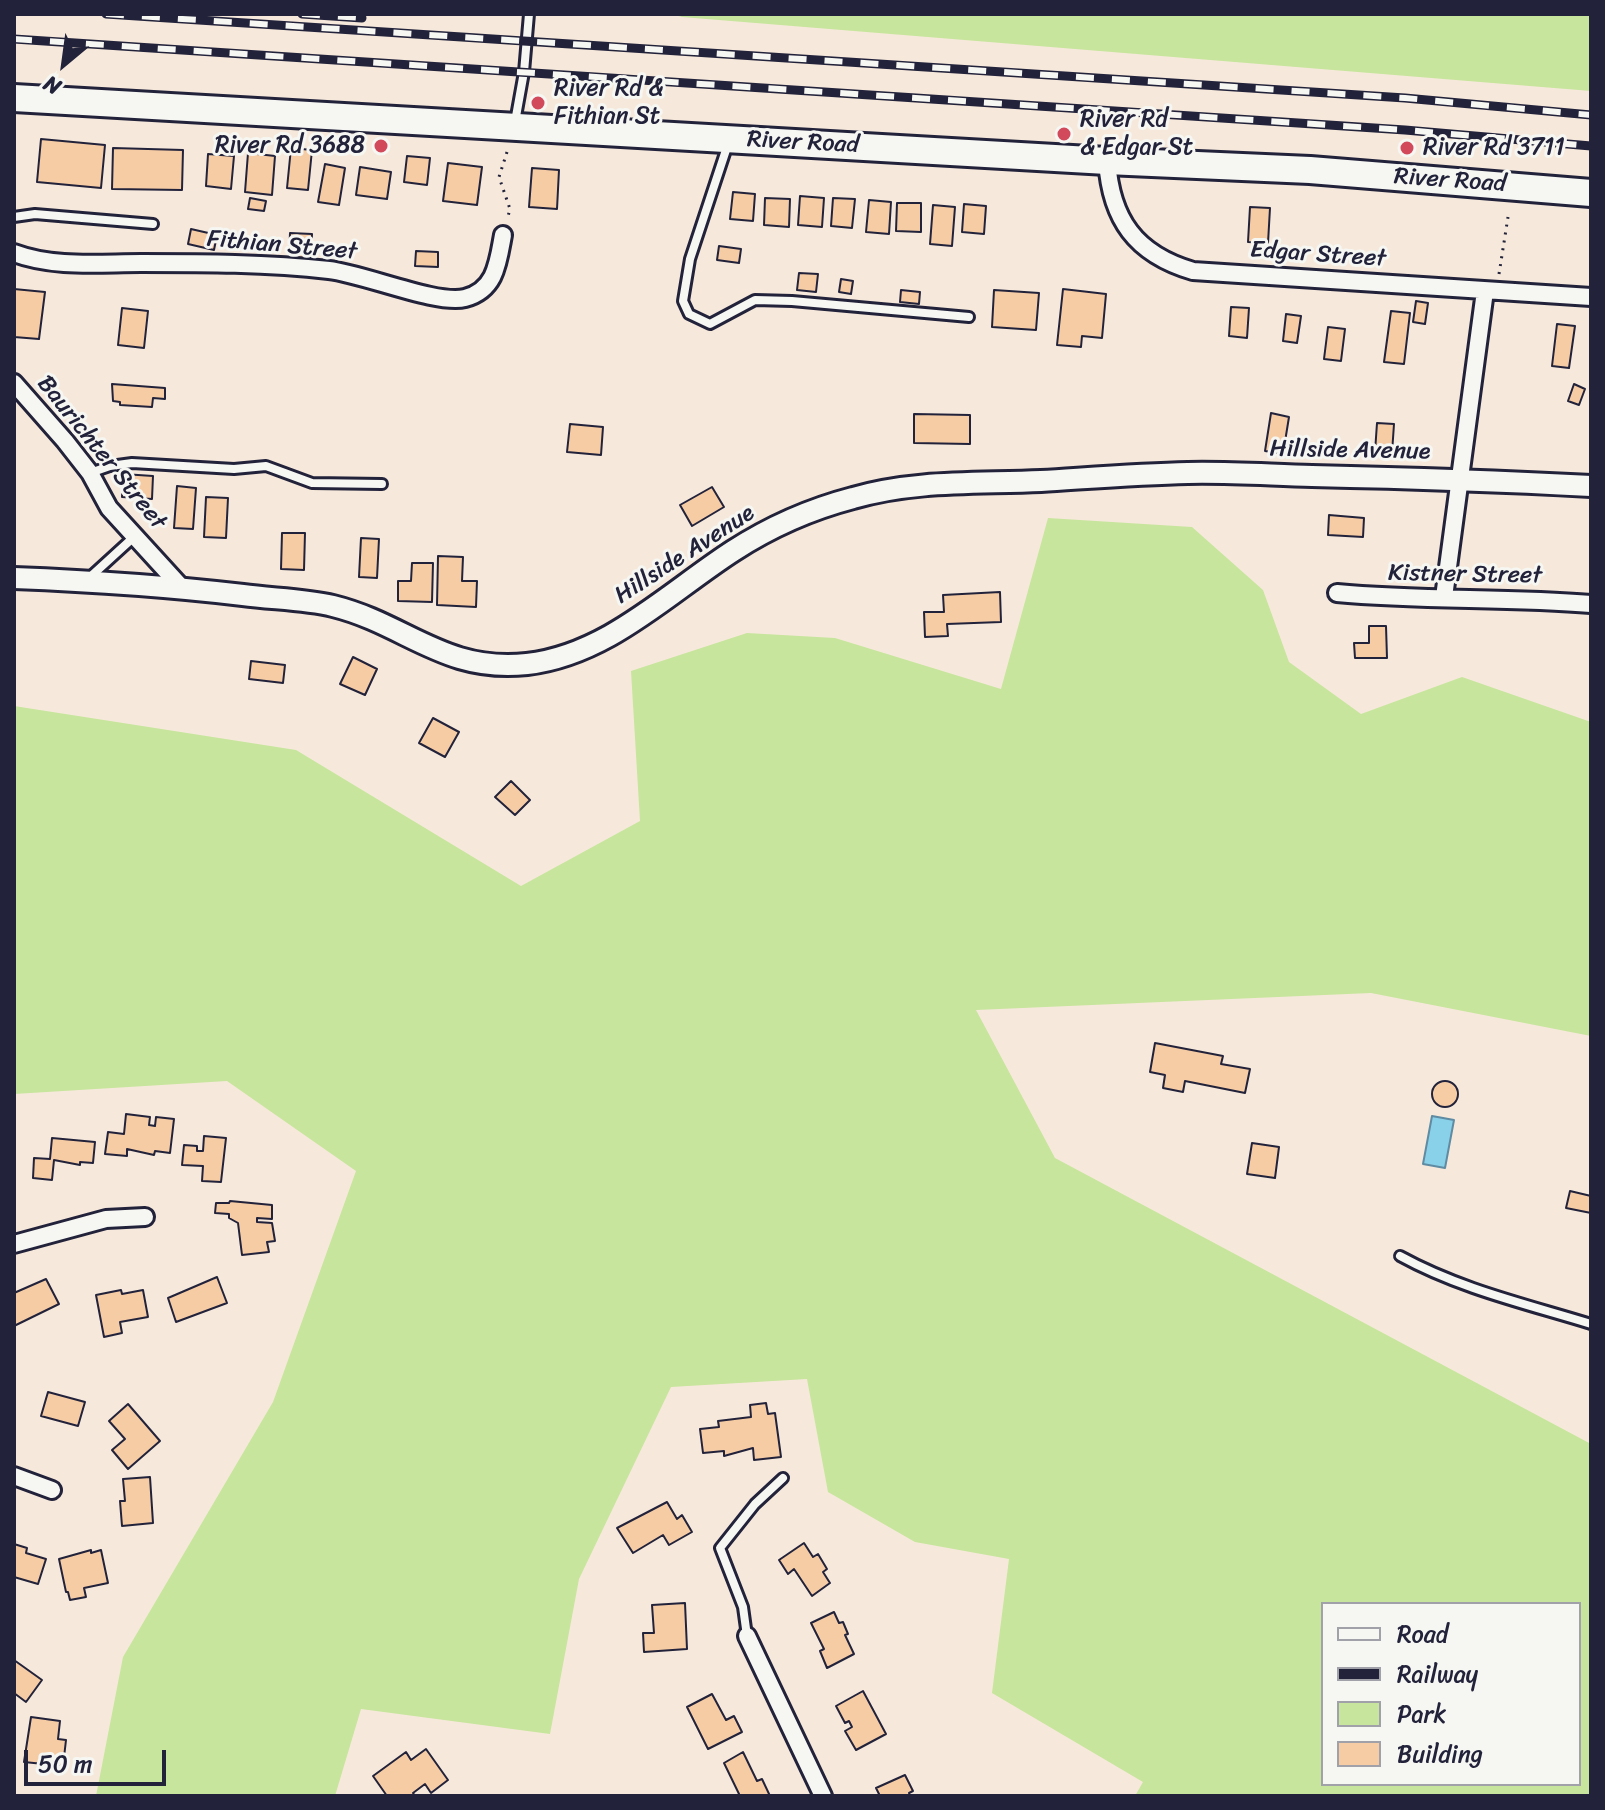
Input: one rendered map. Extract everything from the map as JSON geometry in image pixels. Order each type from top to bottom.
[{"type":"main road","name":"River Road","points":[[14,98],[511,139],[730,139],[1325,171],[1591,193]]},
{"type":"street","name":"Edgar Street","points":[[1107,161],[1109,188],[1122,221],[1145,248],[1175,266],[1193,271],[1591,297]]},
{"type":"street","name":"Fithian Street","points":[[14,253],[63,262],[194,263],[329,270],[446,298],[462,299],[488,285],[496,272],[503,235]]},
{"type":"street","points":[[1444,597],[1485,291]]},
{"type":"street","name":"Baurichter Street","points":[[17,391],[65,441],[90,473],[109,508],[182,588]]},
{"type":"street","name":"Hillside Avenue","points":[[14,578],[182,588],[333,606],[393,628],[447,656],[499,665],[525,664],[576,653],[607,638],[736,549],[773,528],[841,501],[897,488],[940,482],[1001,483],[1190,473],[1591,486]]},
{"type":"street","name":"Kistner Street","points":[[1337,593],[1591,604]]},
{"type":"street","points":[[14,1244],[106,1219],[145,1217]]},
{"type":"street","points":[[14,1476],[52,1490]]},
{"type":"street","points":[[747,1636],[823,1796]]},
{"type":"lane","points":[[511,139],[524,72],[529,14]]},
{"type":"lane","points":[[730,139],[690,259],[683,301],[689,314],[710,324],[755,300],[969,317]]},
{"type":"lane","points":[[14,217],[35,214],[153,224]]},
{"type":"lane","points":[[90,473],[132,463],[234,469],[266,466],[312,483],[382,484]]},
{"type":"lane","points":[[86,580],[135,535]]},
{"type":"lane","points":[[1400,1256],[1433,1274],[1507,1301],[1591,1324]]},
{"type":"lane","points":[[747,1636],[743,1607],[720,1548],[755,1504],[783,1478]]},
{"type":"path","points":[[503,235],[510,209],[499,177],[511,139]]},
{"type":"path","points":[[1485,291],[1498,281],[1508,217]]},
{"type":"green space","points":[[673,14],[1591,14],[1591,91],[682,17]]},
{"type":"green space","points":[[1048,518],[1192,527],[1263,590],[1289,662],[1361,714],[1462,677],[1591,722],[1591,1036],[1371,993],[976,1010],[1055,1158],[1591,1444],[1591,1796],[1135,1796],[1143,1782],[992,1693],[1009,1559],[915,1542],[828,1492],[807,1379],[671,1387],[579,1579],[550,1734],[361,1709],[335,1796],[96,1796],[123,1657],[273,1402],[356,1171],[227,1081],[14,1094],[14,706],[296,750],[521,886],[640,821],[631,671],[747,633],[835,638],[1001,689]]},
{"type":"water","points":[[1432,1116],[1454,1120],[1445,1168],[1423,1164]]},
{"type":"building","points":[[41,139],[105,145],[101,188],[37,182]]},
{"type":"building","points":[[113,148],[183,150],[182,190],[112,189]]},
{"type":"building","points":[[291,148],[312,150],[308,190],[287,188]]},
{"type":"building","points":[[248,153],[275,156],[272,195],[245,192]]},
{"type":"building","points":[[208,154],[234,156],[231,189],[206,186]]},
{"type":"building","points":[[407,156],[430,158],[427,185],[404,182]]},
{"type":"building","points":[[448,163],[482,167],[477,205],[443,201]]},
{"type":"building","points":[[325,164],[345,168],[339,205],[318,202]]},
{"type":"building","points":[[360,167],[391,172],[387,199],[356,195]]},
{"type":"building","points":[[532,168],[559,170],[557,209],[529,207]]},
{"type":"building","points":[[733,192],[755,194],[753,221],[730,219]]},
{"type":"building","points":[[800,196],[824,198],[822,227],[798,225]]},
{"type":"building","points":[[250,198],[266,201],[264,211],[248,209]]},
{"type":"building","points":[[765,198],[790,199],[789,227],[764,225]]},
{"type":"building","points":[[833,198],[855,199],[852,228],[831,226]]},
{"type":"building","points":[[869,200],[891,202],[889,234],[866,232]]},
{"type":"building","points":[[897,203],[921,203],[921,232],[896,231]]},
{"type":"building","points":[[964,204],[986,206],[984,234],[962,232]]},
{"type":"building","points":[[933,205],[955,207],[952,246],[930,244]]},
{"type":"building","points":[[1250,207],[1270,208],[1268,243],[1248,242]]},
{"type":"building","points":[[191,229],[217,235],[214,250],[188,244]]},
{"type":"building","points":[[290,233],[312,234],[311,258],[289,257]]},
{"type":"building","points":[[719,246],[741,249],[739,263],[717,260]]},
{"type":"building","points":[[416,251],[438,252],[438,267],[415,266]]},
{"type":"building","points":[[799,273],[818,274],[816,292],[797,290]]},
{"type":"building","points":[[841,279],[853,281],[851,294],[839,292]]},
{"type":"building","points":[[14,289],[45,292],[39,339],[14,337]]},
{"type":"building","points":[[1063,289],[1106,294],[1102,338],[1082,336],[1081,347],[1057,345]]},
{"type":"building","points":[[901,290],[920,292],[919,304],[900,302]]},
{"type":"building","points":[[994,290],[1039,293],[1036,330],[992,327]]},
{"type":"building","points":[[1416,301],[1428,303],[1425,324],[1413,322]]},
{"type":"building","points":[[1231,307],[1249,308],[1247,338],[1229,336]]},
{"type":"building","points":[[122,308],[148,311],[144,348],[118,345]]},
{"type":"building","points":[[1391,311],[1410,313],[1404,364],[1384,362]]},
{"type":"building","points":[[1286,314],[1301,316],[1297,343],[1283,341]]},
{"type":"building","points":[[1557,324],[1575,326],[1569,368],[1552,366]]},
{"type":"building","points":[[1328,327],[1345,329],[1341,361],[1324,359]]},
{"type":"building","points":[[112,384],[165,388],[165,399],[153,398],[152,407],[120,405],[120,402],[113,401]]},
{"type":"building","points":[[1574,384],[1585,389],[1579,405],[1568,401]]},
{"type":"building","points":[[1271,413],[1289,417],[1283,454],[1265,451]]},
{"type":"building","points":[[914,414],[970,415],[970,444],[914,443]]},
{"type":"building","points":[[1377,423],[1394,424],[1392,453],[1375,452]]},
{"type":"building","points":[[570,424],[603,427],[601,455],[567,452]]},
{"type":"building","points":[[123,474],[153,476],[152,499],[122,497]]},
{"type":"building","points":[[177,486],[196,488],[193,529],[174,528]]},
{"type":"building","points":[[712,487],[724,507],[692,526],[680,505]]},
{"type":"building","points":[[206,497],[228,498],[226,538],[204,537]]},
{"type":"building","points":[[1329,515],[1364,518],[1363,537],[1328,535]]},
{"type":"building","points":[[282,533],[305,533],[304,570],[281,569]]},
{"type":"building","points":[[361,538],[379,539],[377,578],[359,577]]},
{"type":"building","points":[[438,556],[463,557],[462,581],[477,581],[476,607],[437,605]]},
{"type":"building","points":[[412,563],[433,563],[432,602],[398,601],[398,581],[411,581]]},
{"type":"building","points":[[1000,592],[1001,622],[947,624],[948,636],[925,637],[924,612],[944,612],[943,595]]},
{"type":"building","points":[[1369,626],[1386,626],[1387,658],[1355,658],[1354,643],[1369,643]]},
{"type":"building","points":[[353,657],[377,669],[365,695],[340,684]]},
{"type":"building","points":[[251,661],[285,665],[283,683],[249,679]]},
{"type":"building","points":[[433,718],[459,732],[445,757],[419,743]]},
{"type":"building","points":[[511,781],[530,800],[515,815],[495,797]]},
{"type":"building","points":[[1155,1043],[1223,1056],[1221,1064],[1250,1069],[1245,1093],[1185,1081],[1183,1092],[1163,1088],[1165,1075],[1150,1072]]},
{"type":"building","points":[[1445,1081],[1454,1085],[1458,1094],[1454,1103],[1445,1107],[1436,1103],[1432,1094],[1436,1085]]},
{"type":"building","points":[[126,1114],[150,1117],[149,1125],[155,1126],[156,1117],[174,1119],[170,1153],[155,1151],[154,1155],[127,1149],[127,1156],[105,1154],[108,1132],[124,1134]]},
{"type":"building","points":[[204,1136],[226,1138],[221,1182],[202,1181],[203,1166],[182,1165],[184,1145],[197,1146],[197,1151],[203,1151]]},
{"type":"building","points":[[52,1138],[95,1142],[93,1163],[80,1162],[80,1165],[54,1160],[52,1180],[33,1178],[34,1158],[50,1159]]},
{"type":"building","points":[[1252,1143],[1279,1147],[1275,1178],[1247,1174]]},
{"type":"building","points":[[1570,1191],[1591,1196],[1591,1213],[1566,1208]]},
{"type":"building","points":[[230,1201],[272,1205],[272,1219],[257,1218],[257,1222],[272,1223],[275,1241],[267,1242],[269,1252],[242,1255],[238,1223],[229,1218],[229,1214],[215,1213],[216,1203]]},
{"type":"building","points":[[217,1277],[227,1303],[176,1322],[168,1298]]},
{"type":"building","points":[[46,1279],[59,1304],[14,1326],[14,1293]]},
{"type":"building","points":[[121,1290],[122,1294],[143,1290],[148,1317],[120,1322],[122,1333],[104,1337],[96,1295]]},
{"type":"building","points":[[48,1392],[85,1402],[78,1426],[41,1416]]},
{"type":"building","points":[[766,1403],[768,1414],[775,1413],[781,1457],[754,1460],[753,1448],[724,1456],[724,1451],[703,1453],[700,1429],[719,1427],[718,1421],[751,1417],[750,1405]]},
{"type":"building","points":[[128,1404],[160,1441],[128,1469],[112,1450],[125,1439],[109,1421]]},
{"type":"building","points":[[150,1477],[153,1523],[122,1526],[120,1501],[125,1501],[123,1479]]},
{"type":"building","points":[[667,1502],[677,1519],[682,1515],[692,1532],[669,1545],[663,1535],[633,1553],[617,1528]]},
{"type":"building","points":[[804,1543],[813,1557],[818,1554],[827,1569],[823,1572],[830,1583],[812,1596],[794,1569],[788,1574],[779,1560]]},
{"type":"building","points":[[14,1544],[27,1548],[26,1553],[46,1559],[38,1584],[14,1577]]},
{"type":"building","points":[[91,1550],[91,1553],[101,1550],[108,1583],[84,1588],[86,1597],[70,1600],[59,1559]]},
{"type":"building","points":[[685,1603],[687,1649],[644,1652],[643,1633],[654,1633],[652,1605]]},
{"type":"building","points":[[834,1612],[839,1623],[843,1622],[854,1654],[827,1668],[820,1651],[824,1649],[811,1623]]},
{"type":"building","points":[[14,1660],[42,1680],[26,1702],[14,1693]]},
{"type":"building","points":[[863,1691],[886,1734],[856,1750],[845,1731],[852,1727],[849,1721],[845,1723],[836,1706]]},
{"type":"building","points":[[712,1694],[726,1720],[734,1716],[742,1732],[708,1749],[687,1707]]},
{"type":"building","points":[[31,1717],[60,1721],[58,1739],[66,1740],[63,1766],[24,1762]]},
{"type":"building","points":[[426,1749],[448,1780],[431,1793],[425,1784],[413,1793],[415,1796],[387,1796],[373,1776],[406,1752],[411,1760]]},
{"type":"building","points":[[743,1752],[757,1781],[762,1779],[770,1796],[740,1796],[724,1763]]},
{"type":"building","points":[[905,1775],[913,1791],[909,1793],[910,1796],[880,1796],[876,1788]]},
{"type":"railway","points":[[106,14],[1405,98],[1591,115]]},
{"type":"railway","points":[[302,14],[362,18]]},
{"type":"railway","points":[[14,39],[1405,130],[1591,146]]},
{"type":"place","name":"River Rd & Fithian St","points":[[538,103]]},
{"type":"place","name":"River Rd & Edgar St","points":[[1064,134]]},
{"type":"place","name":"River Rd 3688","points":[[381,146]]},
{"type":"place","name":"River Rd 3711","points":[[1407,148]]}]
